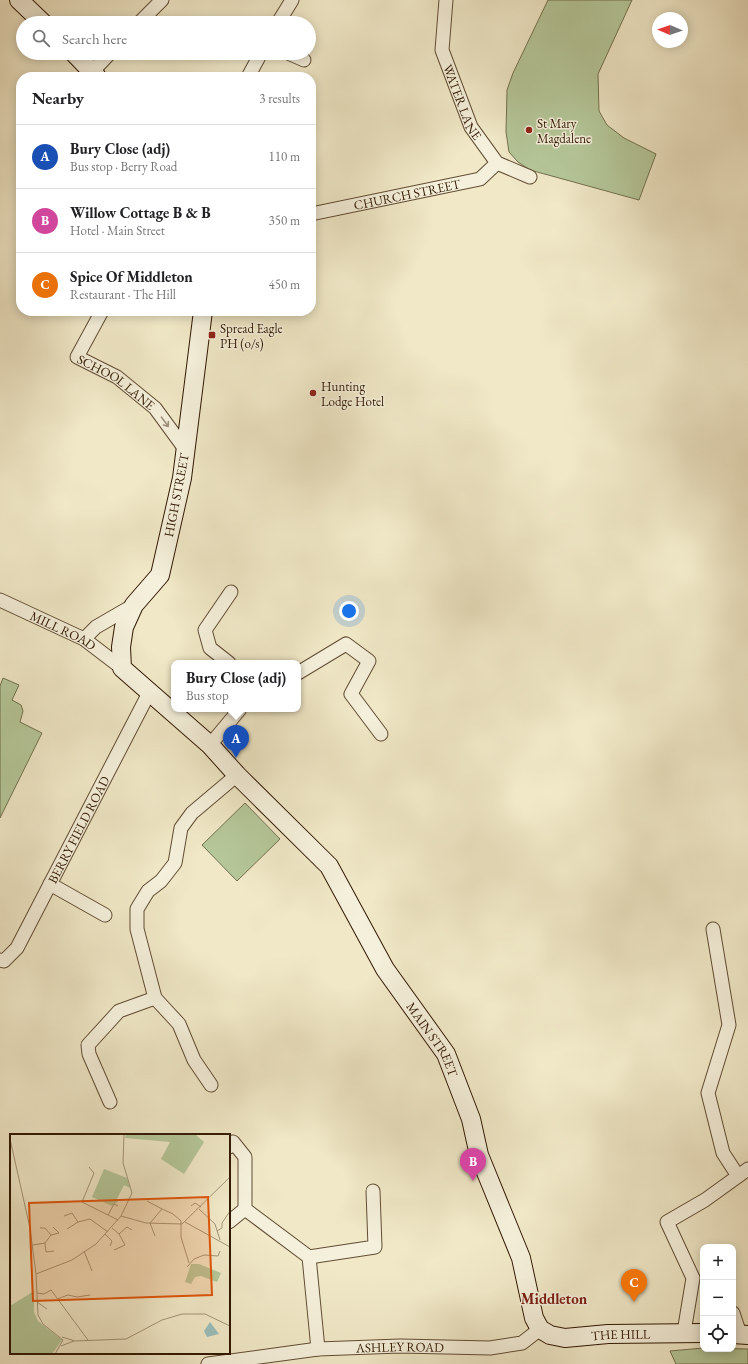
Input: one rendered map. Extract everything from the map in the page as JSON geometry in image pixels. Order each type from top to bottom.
[{"type":"main road","points":[[19,0],[36,16]]},
{"type":"main road","points":[[81,60],[93,72]]},
{"type":"main road","name":"HIGH STREET","points":[[122,668],[121,647],[124,626],[134,605],[160,575],[182,478],[202,316]]},
{"type":"main road","name":"MAIN STREET","points":[[122,668],[171,710]]},
{"type":"main road","name":"MAIN STREET","points":[[173,712],[210,745],[237,775],[329,866],[385,969],[446,1054],[471,1119],[479,1155],[521,1258],[534,1318],[540,1329]]},
{"type":"main road","name":"THE HILL","points":[[540,1329],[550,1335],[565,1338],[608,1334],[700,1333]]},
{"type":"street","points":[[146,16],[162,0]]},
{"type":"street","points":[[282,16],[292,0]]},
{"type":"street","name":"WATER LANE","points":[[446,0],[442,50],[471,126],[497,162],[530,177]]},
{"type":"street","points":[[96,72],[105,60]]},
{"type":"street","points":[[251,72],[258,60]]},
{"type":"street","name":"CHURCH STREET","points":[[316,213],[480,179],[497,162]]},
{"type":"street","name":"SCHOOL LANE","points":[[99,316],[77,356],[117,377],[155,408],[185,449]]},
{"type":"street","points":[[225,660],[210,648],[205,630],[231,592]]},
{"type":"street","name":"MILL ROAD","points":[[0,600],[84,639],[122,668]]},
{"type":"street","points":[[84,639],[96,627],[134,605]]},
{"type":"street","points":[[301,671],[346,644],[369,661],[351,694],[381,734]]},
{"type":"street","name":"BERRY FIELD ROAD","points":[[0,960],[4,961],[17,948],[150,691]]},
{"type":"street","points":[[210,745],[238,712]]},
{"type":"street","points":[[210,1085],[194,1060],[179,1024],[155,998],[137,929],[137,909],[148,891],[161,882],[175,863],[181,828],[192,813],[237,775]]},
{"type":"street","points":[[50,884],[105,915]]},
{"type":"street","points":[[684,1332],[698,1279],[667,1222],[705,1200],[743,1172],[723,1153],[708,1093],[730,1025],[713,929]]},
{"type":"street","points":[[110,1102],[89,1054],[88,1045],[119,1011],[155,998]]},
{"type":"street","points":[[230,1146],[233,1142],[245,1157],[245,1209]]},
{"type":"street","points":[[245,1209],[309,1257],[376,1247],[373,1191]]},
{"type":"street","points":[[230,1221],[245,1209]]},
{"type":"street","points":[[309,1257],[318,1349]]},
{"type":"street","points":[[734,1316],[740,1334]]},
{"type":"street","name":"ASHLEY ROAD","points":[[208,1364],[318,1349],[400,1346],[490,1348],[522,1343],[540,1329]]},
{"type":"green space","points":[[548,0],[632,0],[598,74],[599,111],[607,125],[624,138],[656,154],[639,200],[530,170],[518,162],[509,152],[506,132],[507,90],[513,73]]},
{"type":"green space","points":[[3,678],[19,685],[12,700],[21,705],[23,711],[20,722],[42,733],[0,818],[0,686]]},
{"type":"green space","points":[[245,803],[280,839],[237,881],[202,845]]},
{"type":"green space","points":[[700,1348],[700,1352],[736,1352],[736,1349],[748,1349],[748,1364],[676,1364],[670,1351]]},
{"type":"place","name":"St Mary Magdalene","points":[[529,130]]},
{"type":"place","name":"Spread Eagle PH (o/s)","points":[[212,335]]},
{"type":"place","name":"Hunting Lodge Hotel","points":[[313,393]]},
{"type":"place","name":"Bury Close (adj)","points":[[236,758]]},
{"type":"place","name":"Willow Cottage B & B","points":[[473,1181]]},
{"type":"place","name":"Spice Of Middleton","points":[[634,1302]]},
{"type":"district","name":"Middleton","points":[[554,1299]]}]
